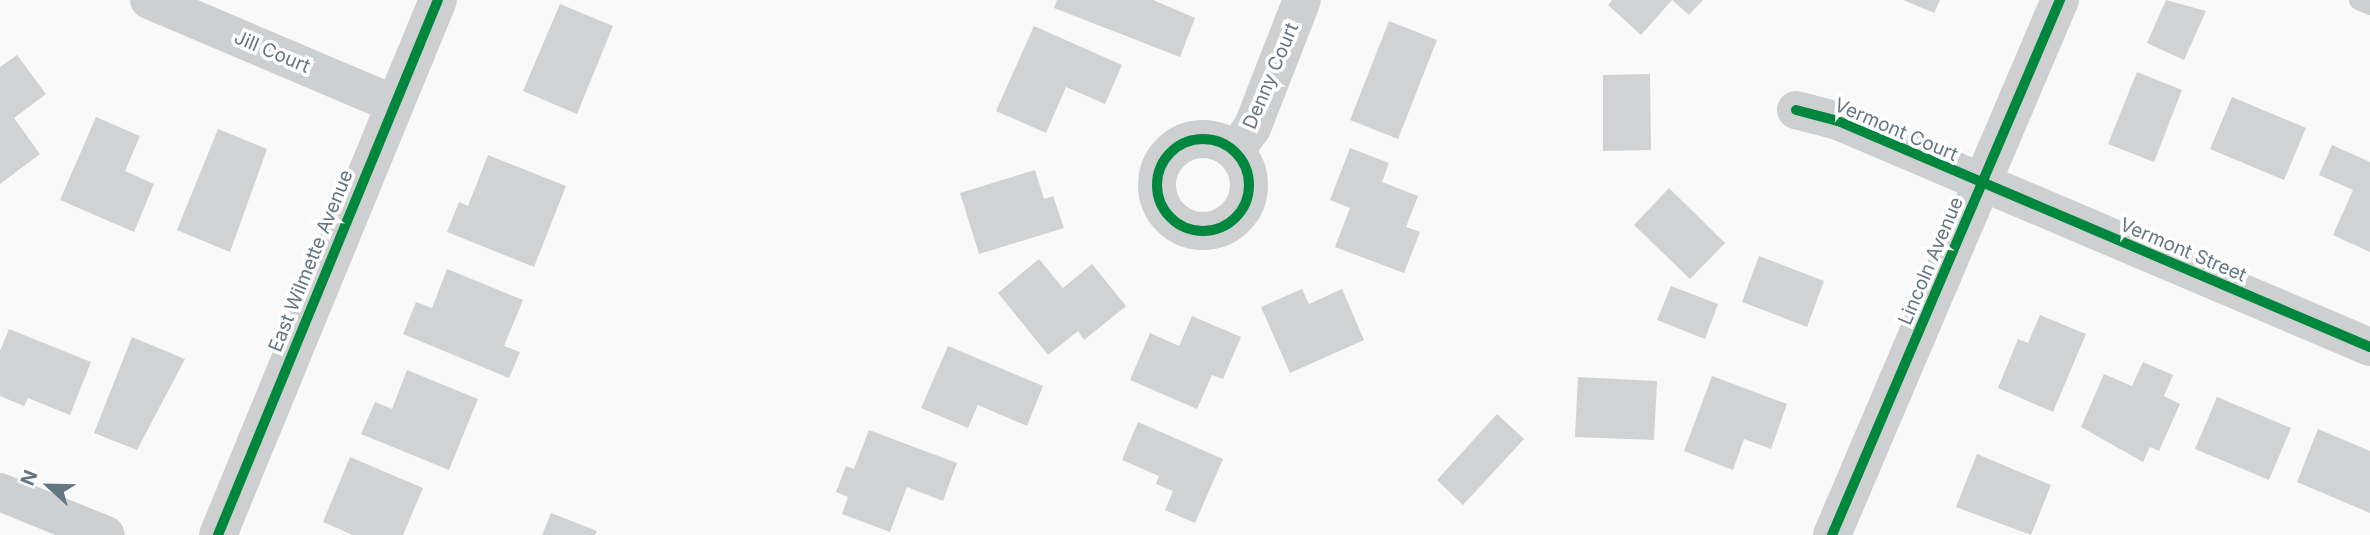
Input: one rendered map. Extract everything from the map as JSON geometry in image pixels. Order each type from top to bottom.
[{"type":"street","name":"Jill Court","points":[[149,0],[394,104]]},
{"type":"street","name":"East Wilmette Avenue","points":[[218,535],[438,0]]},
{"type":"street","name":"Denny Court","points":[[1235,150],[1252,128],[1303,0]]},
{"type":"street","name":"Lincoln Avenue","points":[[1832,535],[2060,0]]},
{"type":"street","name":"Vermont Court","points":[[1796,110],[1838,121],[1982,185]]},
{"type":"street","name":"Vermont Street","points":[[1982,185],[2370,347]]},
{"type":"street","points":[[0,492],[106,535]]},
{"type":"lane","points":[[2358,0],[2370,5]]},
{"type":"building","points":[[1057,0],[1153,0],[1195,18],[1180,57],[1054,8]]},
{"type":"building","points":[[1612,0],[1672,0],[1641,35],[1608,5]]},
{"type":"building","points":[[1672,0],[1703,0],[1689,15]]},
{"type":"building","points":[[1903,0],[1940,0],[1934,13]]},
{"type":"building","points":[[2166,0],[2206,11],[2184,60],[2147,43]]},
{"type":"building","points":[[560,4],[613,26],[577,114],[523,91]]},
{"type":"building","points":[[1389,21],[1437,40],[1398,139],[1350,120]]},
{"type":"building","points":[[1034,26],[1122,65],[1105,104],[1066,87],[1046,133],[996,111]]},
{"type":"building","points":[[17,55],[46,94],[14,118],[40,154],[0,184],[0,67]]},
{"type":"building","points":[[2137,72],[2182,90],[2154,162],[2108,144]]},
{"type":"building","points":[[1650,74],[1651,150],[1603,151],[1603,75]]},
{"type":"building","points":[[2232,97],[2306,128],[2284,180],[2210,149]]},
{"type":"building","points":[[96,117],[140,136],[125,171],[154,184],[134,232],[60,200]]},
{"type":"building","points":[[218,129],[267,149],[230,252],[177,230]]},
{"type":"building","points":[[2332,145],[2370,162],[2370,252],[2333,235],[2353,190],[2319,175]]},
{"type":"building","points":[[1350,148],[1389,163],[1382,182],[1418,196],[1406,227],[1420,232],[1404,273],[1335,247],[1350,208],[1330,200]]},
{"type":"building","points":[[488,155],[566,186],[534,267],[447,232],[459,202],[468,206]]},
{"type":"building","points":[[1035,170],[1044,199],[1053,196],[1064,228],[979,254],[960,193]]},
{"type":"building","points":[[1669,188],[1725,243],[1690,279],[1634,225]]},
{"type":"building","points":[[1759,256],[1824,281],[1807,327],[1742,302]]},
{"type":"building","points":[[1039,259],[1063,288],[1092,264],[1126,306],[1084,340],[1078,331],[1048,355],[998,293]]},
{"type":"building","points":[[447,269],[523,300],[504,346],[520,352],[509,378],[403,334],[416,302],[432,308]]},
{"type":"building","points":[[1671,286],[1718,304],[1705,339],[1657,320]]},
{"type":"building","points":[[1302,289],[1309,304],[1342,289],[1364,340],[1290,373],[1261,307]]},
{"type":"building","points":[[2040,315],[2086,334],[2053,412],[1998,388],[2018,339],[2028,343]]},
{"type":"building","points":[[1192,316],[1241,337],[1223,379],[1212,375],[1197,409],[1130,380],[1150,333],[1179,346]]},
{"type":"building","points":[[9,329],[91,362],[70,415],[28,398],[24,406],[0,396],[0,351]]},
{"type":"building","points":[[132,337],[185,359],[137,450],[94,433]]},
{"type":"building","points":[[948,346],[1043,386],[1027,426],[978,405],[968,428],[921,408]]},
{"type":"building","points":[[2143,362],[2173,375],[2164,396],[2180,404],[2159,451],[2150,447],[2143,462],[2081,427],[2104,374],[2132,386]]},
{"type":"building","points":[[407,370],[478,399],[449,470],[361,434],[375,402],[392,409]]},
{"type":"building","points":[[1712,376],[1787,404],[1771,449],[1744,439],[1733,470],[1684,451]]},
{"type":"building","points":[[1578,377],[1657,381],[1654,440],[1575,437]]},
{"type":"building","points":[[2217,397],[2291,428],[2269,480],[2195,449]]},
{"type":"building","points":[[1497,414],[1524,439],[1463,505],[1437,480]]},
{"type":"building","points":[[1138,422],[1223,459],[1195,523],[1165,510],[1173,491],[1156,484],[1159,476],[1122,460]]},
{"type":"building","points":[[2318,429],[2370,451],[2370,513],[2297,482]]},
{"type":"building","points":[[869,430],[957,463],[943,501],[907,487],[890,532],[842,514],[848,497],[836,492],[846,466],[854,469]]},
{"type":"building","points":[[1977,454],[2051,485],[2031,535],[1956,507]]},
{"type":"building","points":[[350,457],[423,488],[403,535],[353,535],[323,522]]},
{"type":"building","points":[[551,513],[597,531],[595,535],[542,535]]},
{"type":"cycle path","points":[[218,535],[438,0]]},
{"type":"cycle path","points":[[1832,535],[2060,0]]},
{"type":"cycle path","points":[[1796,110],[1838,121],[2370,347]]},
{"type":"cycle path","points":[[1203,139],[1221,142],[1236,152],[1246,167],[1249,185],[1246,203],[1236,218],[1221,228],[1203,231],[1185,228],[1170,218],[1160,203],[1157,185],[1160,167],[1170,152],[1185,142],[1203,139]]}]
